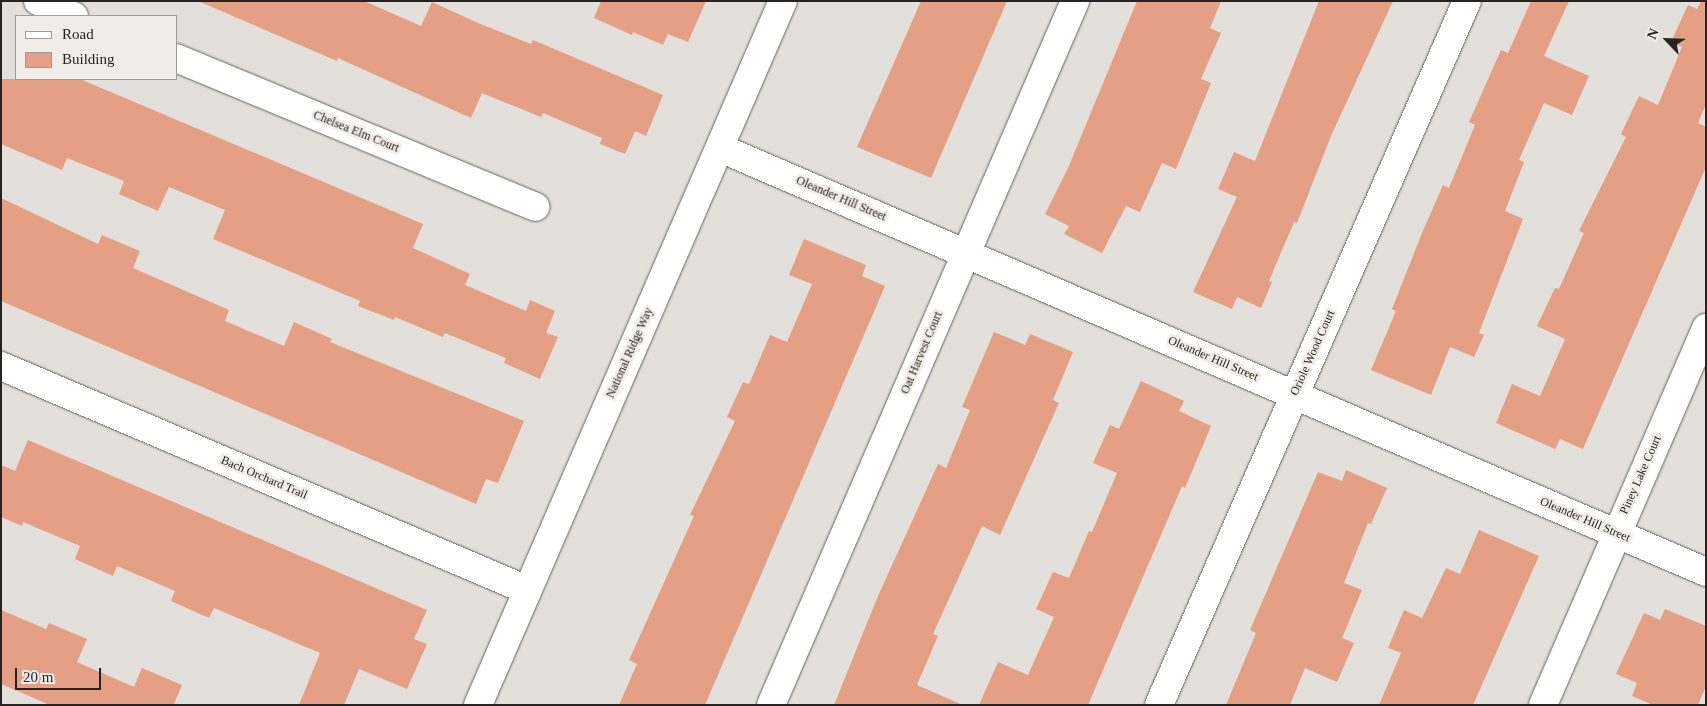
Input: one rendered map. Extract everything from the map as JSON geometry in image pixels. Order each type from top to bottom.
[{"type":"street","points":[[38,1],[72,15]]},
{"type":"street","name":"National Ridge Way","points":[[478,705],[526,590],[783,1]]},
{"type":"street","name":"Oat Harvest Court","points":[[771,705],[1075,1]]},
{"type":"street","name":"Oriole Wood Court","points":[[1159,705],[1467,1]]},
{"type":"street","name":"Chelsea Elm Court","points":[[178,59],[535,206]]},
{"type":"street","name":"Oleander Hill Street","points":[[720,148],[966,252],[1706,572]]},
{"type":"street","name":"Piney Lake Court","points":[[1543,705],[1706,328]]},
{"type":"street","name":"Bach Orchard Trail","points":[[1,366],[526,590]]},
{"type":"building","points":[[198,1],[364,1],[421,26],[432,2],[531,44],[533,40],[663,95],[646,136],[635,131],[625,154],[600,144],[602,138],[543,113],[541,117],[482,93],[471,118],[338,58],[337,61]]},
{"type":"building","points":[[601,1],[706,1],[688,42],[668,34],[663,45],[633,32],[632,35],[594,18]]},
{"type":"building","points":[[921,1],[1007,1],[931,178],[857,147]]},
{"type":"building","points":[[1137,1],[1221,1],[1210,28],[1221,33],[1201,79],[1211,83],[1176,169],[1162,163],[1140,212],[1126,206],[1102,253],[1064,234],[1069,226],[1045,214],[1068,168]]},
{"type":"building","points":[[1319,1],[1393,1],[1331,136],[1297,223],[1294,222],[1269,281],[1272,282],[1261,308],[1237,297],[1232,309],[1193,292],[1237,197],[1218,189],[1234,152],[1255,161]]},
{"type":"building","points":[[1531,1],[1569,1],[1544,56],[1589,76],[1572,115],[1544,103],[1519,160],[1524,162],[1505,211],[1523,219],[1479,333],[1484,335],[1474,357],[1450,347],[1431,395],[1371,370],[1396,311],[1392,309],[1422,233],[1443,185],[1449,188],[1475,125],[1469,122],[1501,50],[1508,53]]},
{"type":"building","points":[[1701,1],[1706,1],[1706,104],[1698,123],[1706,127],[1706,167],[1583,449],[1560,439],[1555,449],[1496,423],[1512,384],[1540,396],[1565,339],[1537,326],[1555,288],[1559,289],[1584,233],[1579,231],[1626,137],[1621,134],[1639,96],[1658,105],[1682,47],[1671,42],[1688,5],[1697,9]]},
{"type":"building","points":[[1,79],[82,80],[423,224],[413,248],[470,274],[465,285],[526,311],[530,300],[555,311],[546,333],[558,337],[540,379],[504,363],[506,358],[445,333],[443,337],[395,317],[394,320],[358,306],[360,301],[213,239],[225,210],[169,187],[158,211],[119,194],[124,181],[67,158],[62,170],[1,144]]},
{"type":"building","points":[[1,198],[98,244],[102,235],[140,251],[133,268],[229,310],[225,321],[284,346],[294,322],[332,339],[330,342],[524,421],[498,483],[486,479],[476,504],[1,301]]},
{"type":"building","points":[[804,239],[866,265],[862,276],[885,286],[705,705],[619,705],[637,664],[629,660],[694,516],[690,515],[735,421],[727,417],[743,382],[749,384],[770,335],[787,342],[812,284],[789,275]]},
{"type":"building","points":[[994,332],[1025,345],[1030,334],[1073,352],[1053,400],[1059,403],[1000,535],[982,526],[933,634],[938,636],[917,685],[963,705],[834,705],[878,596],[938,464],[946,468],[970,410],[962,407]]},
{"type":"building","points":[[1141,381],[1184,401],[1179,411],[1211,426],[1185,488],[1182,486],[1088,705],[979,705],[998,662],[1028,675],[1054,617],[1036,609],[1053,572],[1069,578],[1089,531],[1092,532],[1117,473],[1093,463],[1110,425],[1119,429]]},
{"type":"building","points":[[28,440],[427,610],[414,639],[427,644],[407,689],[359,669],[344,705],[299,705],[320,653],[214,608],[209,618],[171,601],[175,591],[117,566],[113,576],[75,559],[80,546],[23,522],[22,526],[1,517],[1,465],[15,471]]},
{"type":"building","points":[[1346,470],[1387,488],[1371,524],[1368,523],[1344,583],[1362,590],[1342,638],[1354,643],[1337,682],[1305,668],[1290,705],[1226,705],[1256,633],[1250,630],[1318,472],[1342,481]]},
{"type":"building","points":[[1479,530],[1539,556],[1473,705],[1379,705],[1401,653],[1388,648],[1404,610],[1422,618],[1446,568],[1460,574]]},
{"type":"building","points":[[1665,609],[1706,626],[1706,686],[1698,705],[1653,705],[1632,696],[1637,683],[1616,674],[1644,613],[1660,620]]},
{"type":"building","points":[[1,610],[46,629],[49,623],[87,639],[77,662],[134,687],[142,668],[182,685],[174,704],[176,705],[50,705],[1,684]]}]
